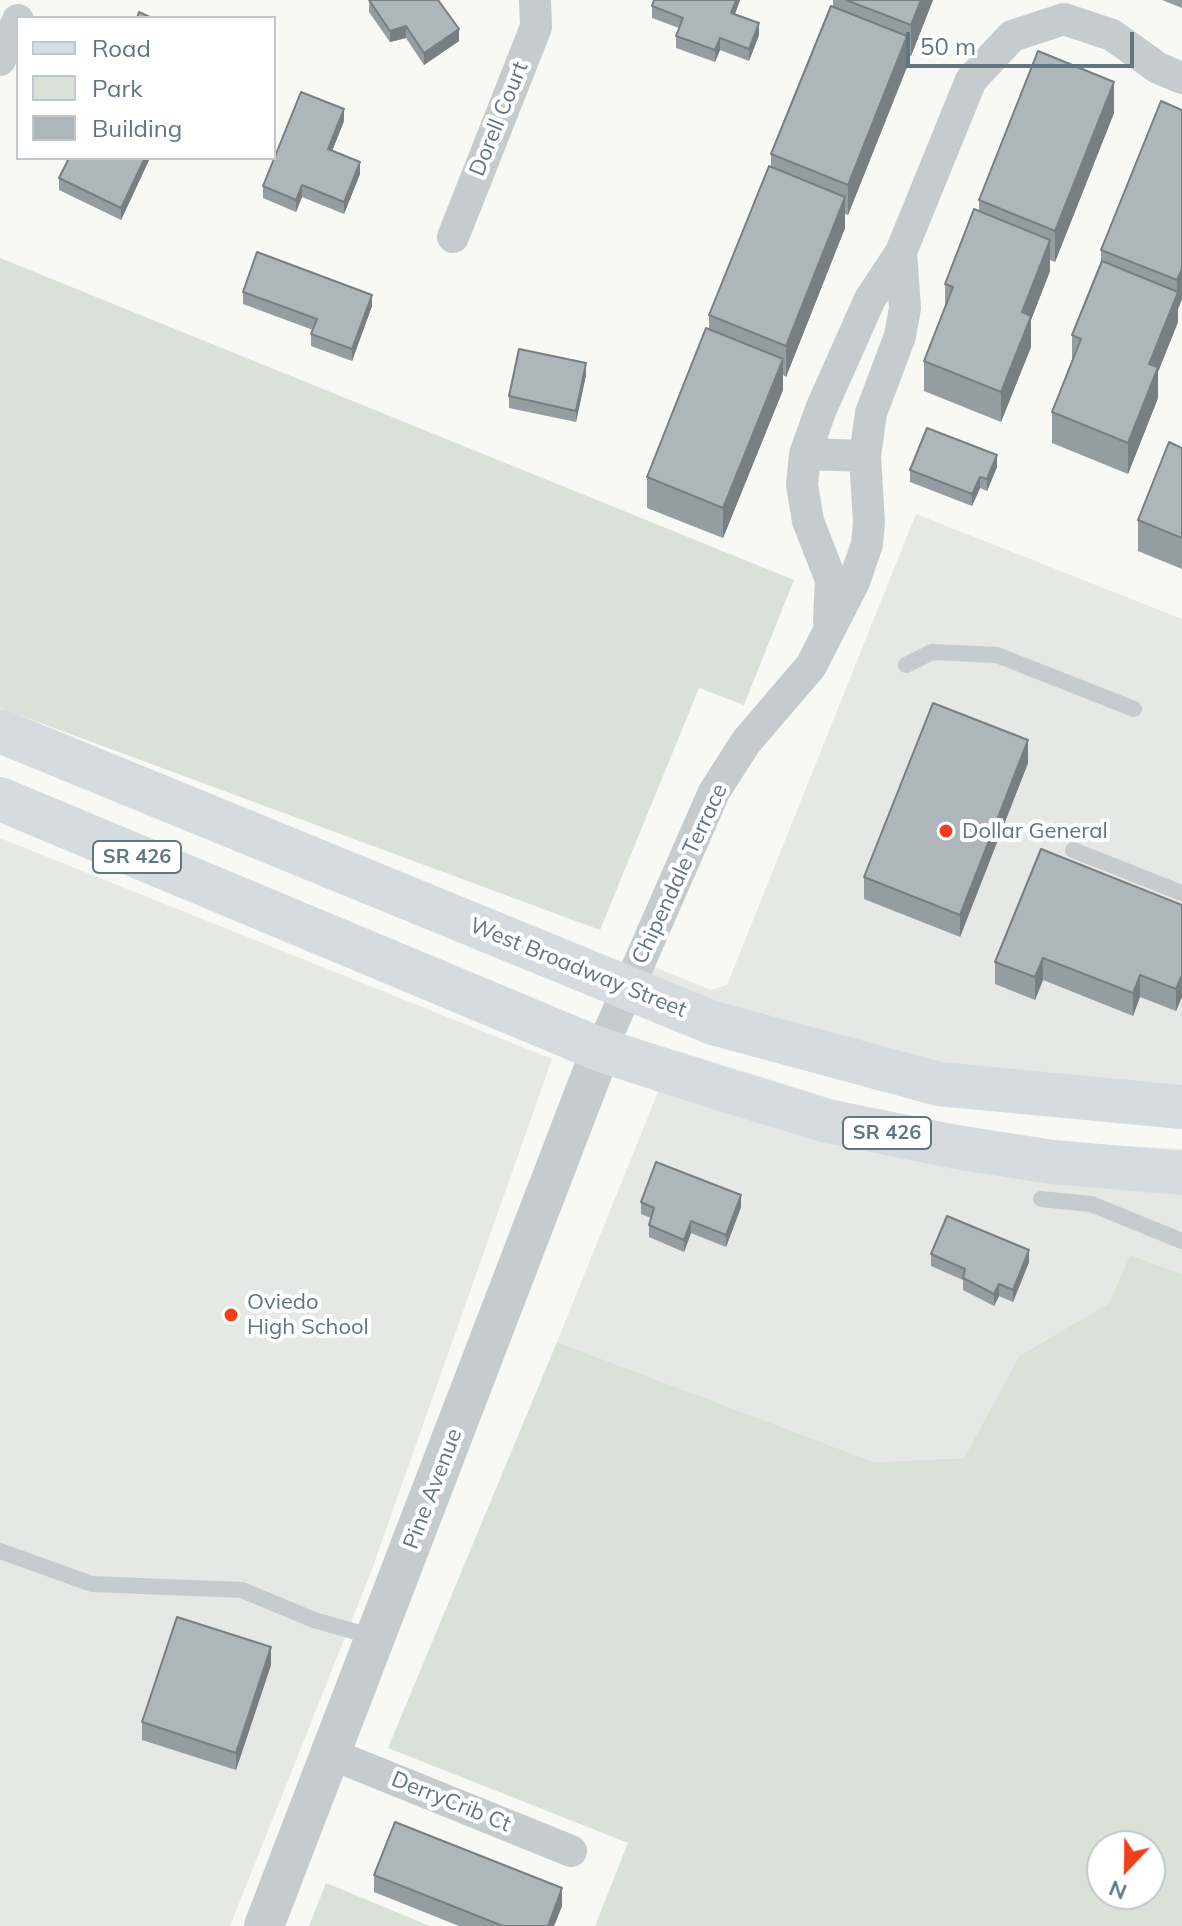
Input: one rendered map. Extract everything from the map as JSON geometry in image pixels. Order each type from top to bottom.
[{"type":"main road","name":"West Broadway Street","points":[[4,734],[713,1023],[939,1084],[1180,1103]]},
{"type":"main road","name":"SR 426","points":[[0,799],[601,1050],[827,1121],[1052,1162],[1182,1173]]},
{"type":"street","name":"Dorell Court","points":[[453,237],[536,27],[535,0]]},
{"type":"street","name":"Chipendale Terrace","points":[[829,628],[831,580],[825,557],[816,543],[802,485],[805,454],[821,409],[870,299],[901,252],[971,80],[1012,36],[1064,19],[1112,35],[1158,68],[1182,78]]},
{"type":"street","points":[[0,60],[16,24]]},
{"type":"street","name":"Chipendale Terrace","points":[[601,1050],[714,792],[746,742],[811,666],[854,582],[867,544],[869,523],[865,456],[871,413],[900,336],[905,308],[901,252]]},
{"type":"street","points":[[805,454],[865,456]]},
{"type":"street","points":[[816,543],[867,544]]},
{"type":"street","name":"Pine Avenue","points":[[264,1926],[601,1050]]},
{"type":"street","name":"DerryCrib Ct","points":[[331,1754],[571,1851]]},
{"type":"lane","points":[[906,665],[932,652],[970,651],[997,655],[1134,709]]},
{"type":"lane","points":[[1073,850],[1182,893]]},
{"type":"lane","points":[[1041,1199],[1091,1204],[1182,1241]]},
{"type":"lane","points":[[0,1551],[92,1584],[242,1590],[314,1620],[376,1638]]},
{"type":"shaded area","points":[[916,514],[1182,619],[1182,1114],[640,998],[654,967],[711,990],[727,985]]},
{"type":"shaded area","name":"Oviedo High School","points":[[0,838],[552,1059],[371,1572],[230,1926],[0,1926]]},
{"type":"shaded area","points":[[675,1050],[839,1101],[957,1127],[1067,1143],[1182,1149],[1182,1274],[1130,1255],[1109,1303],[1019,1356],[964,1458],[874,1462],[557,1342]]},
{"type":"green space","points":[[0,258],[794,580],[744,705],[699,688],[600,930],[0,708]]},
{"type":"green space","points":[[1130,1255],[1182,1274],[1182,1926],[595,1926],[628,1843],[388,1748],[557,1342],[874,1462],[964,1458],[1019,1356],[1109,1303]]},
{"type":"green space","points":[[326,1883],[430,1926],[309,1926]]},
{"type":"building","points":[[369,0],[438,0],[459,29],[424,53],[406,26],[390,31]]},
{"type":"building","points":[[654,0],[736,0],[731,13],[759,23],[749,49],[720,38],[715,50],[676,36],[683,18],[652,6]]},
{"type":"building","points":[[846,0],[921,0],[911,25]]},
{"type":"building","points":[[831,6],[907,36],[848,185],[771,154]]},
{"type":"building","points":[[1038,51],[1114,82],[1055,231],[979,200]]},
{"type":"building","points":[[301,92],[344,109],[328,149],[360,162],[344,202],[302,185],[296,200],[263,186]]},
{"type":"building","points":[[1161,101],[1182,110],[1182,269],[1177,280],[1101,250]]},
{"type":"building","points":[[68,160],[144,160],[121,208],[59,178]]},
{"type":"building","points":[[769,166],[845,197],[786,346],[709,315]]},
{"type":"building","points":[[974,209],[1050,240],[1022,312],[1031,316],[1001,392],[924,361],[953,287],[945,284]]},
{"type":"building","points":[[257,252],[372,295],[352,349],[311,334],[317,319],[243,292]]},
{"type":"building","points":[[1102,261],[1178,292],[1149,364],[1158,367],[1128,443],[1052,412],[1081,339],[1072,335]]},
{"type":"building","points":[[706,328],[783,359],[723,508],[647,477]]},
{"type":"building","points":[[519,349],[586,363],[576,411],[509,396]]},
{"type":"building","points":[[927,428],[997,455],[987,479],[980,477],[972,494],[910,470]]},
{"type":"building","points":[[1169,442],[1182,448],[1182,538],[1138,520]]},
{"type":"building","name":"Dollar General","points":[[933,703],[1028,740],[960,915],[864,877]]},
{"type":"building","points":[[1041,849],[1182,905],[1182,975],[1176,989],[1140,975],[1133,993],[1043,958],[1035,977],[995,962]]},
{"type":"building","points":[[656,1162],[741,1195],[726,1235],[691,1221],[684,1240],[649,1225],[654,1208],[641,1202]]},
{"type":"building","points":[[947,1216],[1029,1250],[1013,1290],[999,1284],[994,1294],[963,1278],[965,1269],[931,1254]]},
{"type":"building","points":[[177,1617],[271,1647],[236,1753],[142,1722]]},
{"type":"building","points":[[395,1822],[562,1888],[548,1926],[503,1926],[374,1875]]},
{"type":"place","name":"Dollar General","points":[[946,831]]},
{"type":"place","name":"Oviedo High School","points":[[231,1315]]}]
